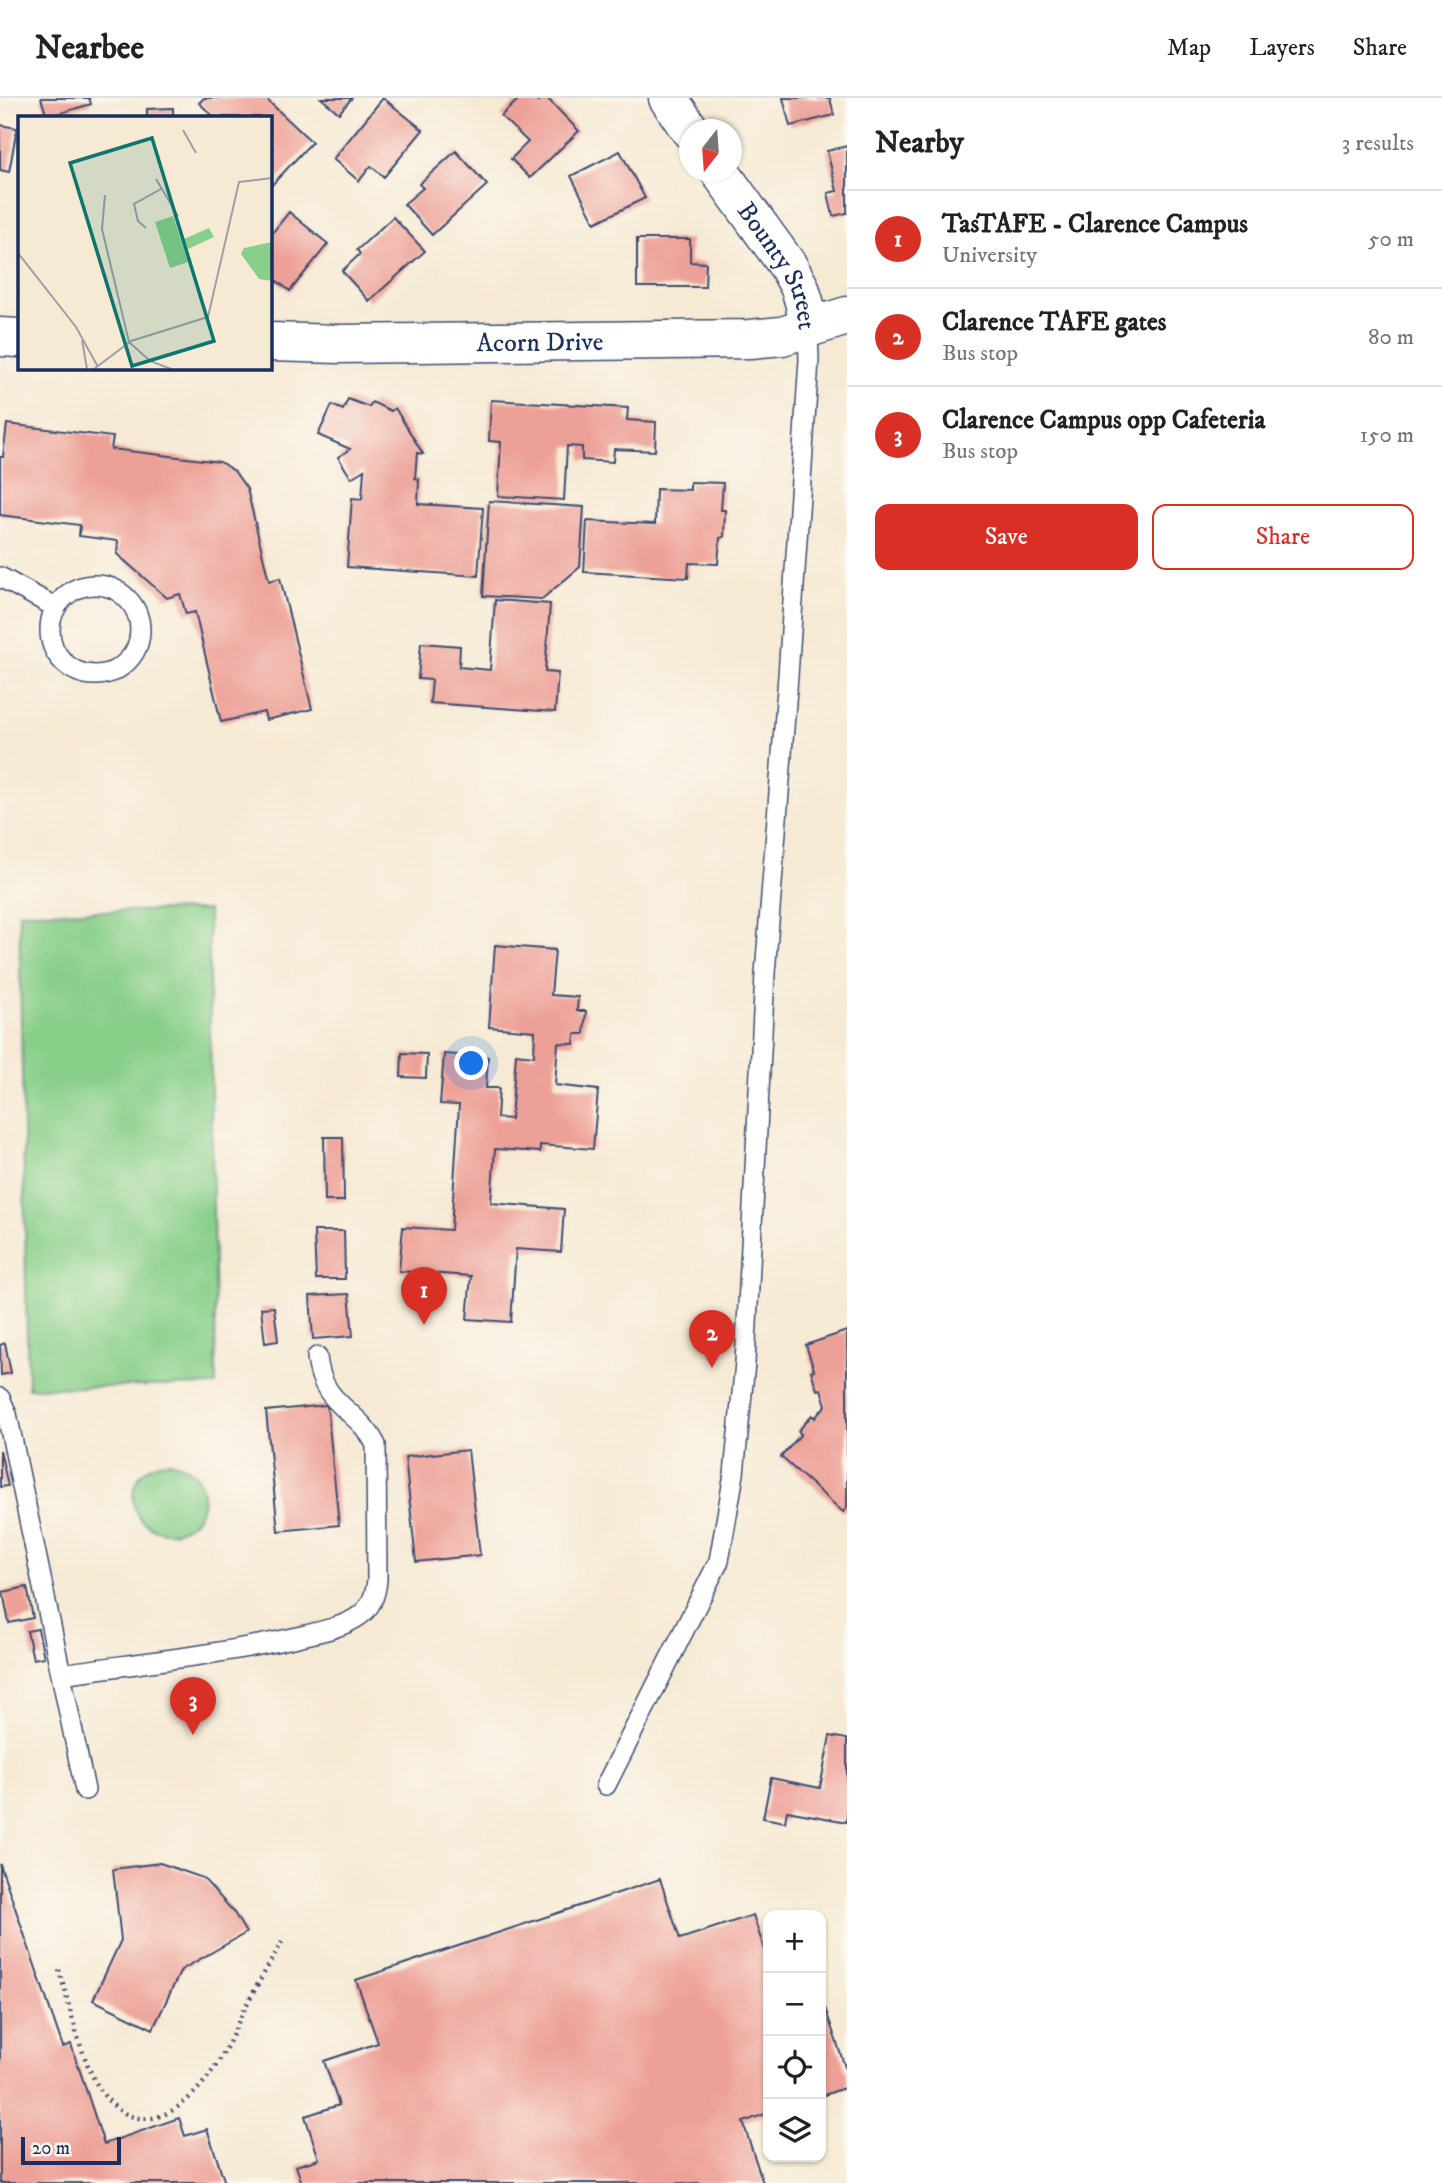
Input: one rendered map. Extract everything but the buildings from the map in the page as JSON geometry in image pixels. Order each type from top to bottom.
[{"type":"street","points":[[668,98],[682,119]]},
{"type":"street","name":"Bounty Street","points":[[727,182],[794,277],[805,305],[808,329],[847,316]]},
{"type":"street","name":"Acorn Drive","points":[[271,342],[339,344],[750,339],[782,336],[808,329]]},
{"type":"street","points":[[0,337],[18,338]]},
{"type":"lane","points":[[606,1785],[719,1561],[734,1475],[745,1363],[765,974],[788,676],[809,360],[808,329]]},
{"type":"lane","points":[[0,577],[55,607]]},
{"type":"lane","points":[[92,584],[107,586],[132,603],[139,617],[137,647],[129,660],[117,670],[88,676],[74,671],[61,662],[53,649],[49,635],[55,607],[77,588],[92,584]]},
{"type":"lane","points":[[61,1674],[254,1647],[320,1632],[357,1618],[371,1604],[377,1579],[376,1445],[370,1432],[327,1390],[318,1373],[317,1357]]},
{"type":"lane","points":[[0,1398],[8,1414],[85,1790]]},
{"type":"path","points":[[59,1970],[87,2063],[106,2098],[132,2118],[151,2120],[166,2115],[185,2101],[211,2073],[282,1942]]},
{"type":"green space","points":[[208,910],[216,1385],[28,1388],[19,912]]},
{"type":"green space","points":[[168,1462],[193,1472],[203,1497],[193,1522],[168,1532],[143,1522],[133,1497],[143,1472]]},
{"type":"place","name":"TasTAFE - Clarence Campus","points":[[424,1325]]},
{"type":"place","name":"Clarence TAFE gates","points":[[712,1368]]},
{"type":"place","name":"Clarence Campus opp Cafeteria","points":[[193,1735]]}]
